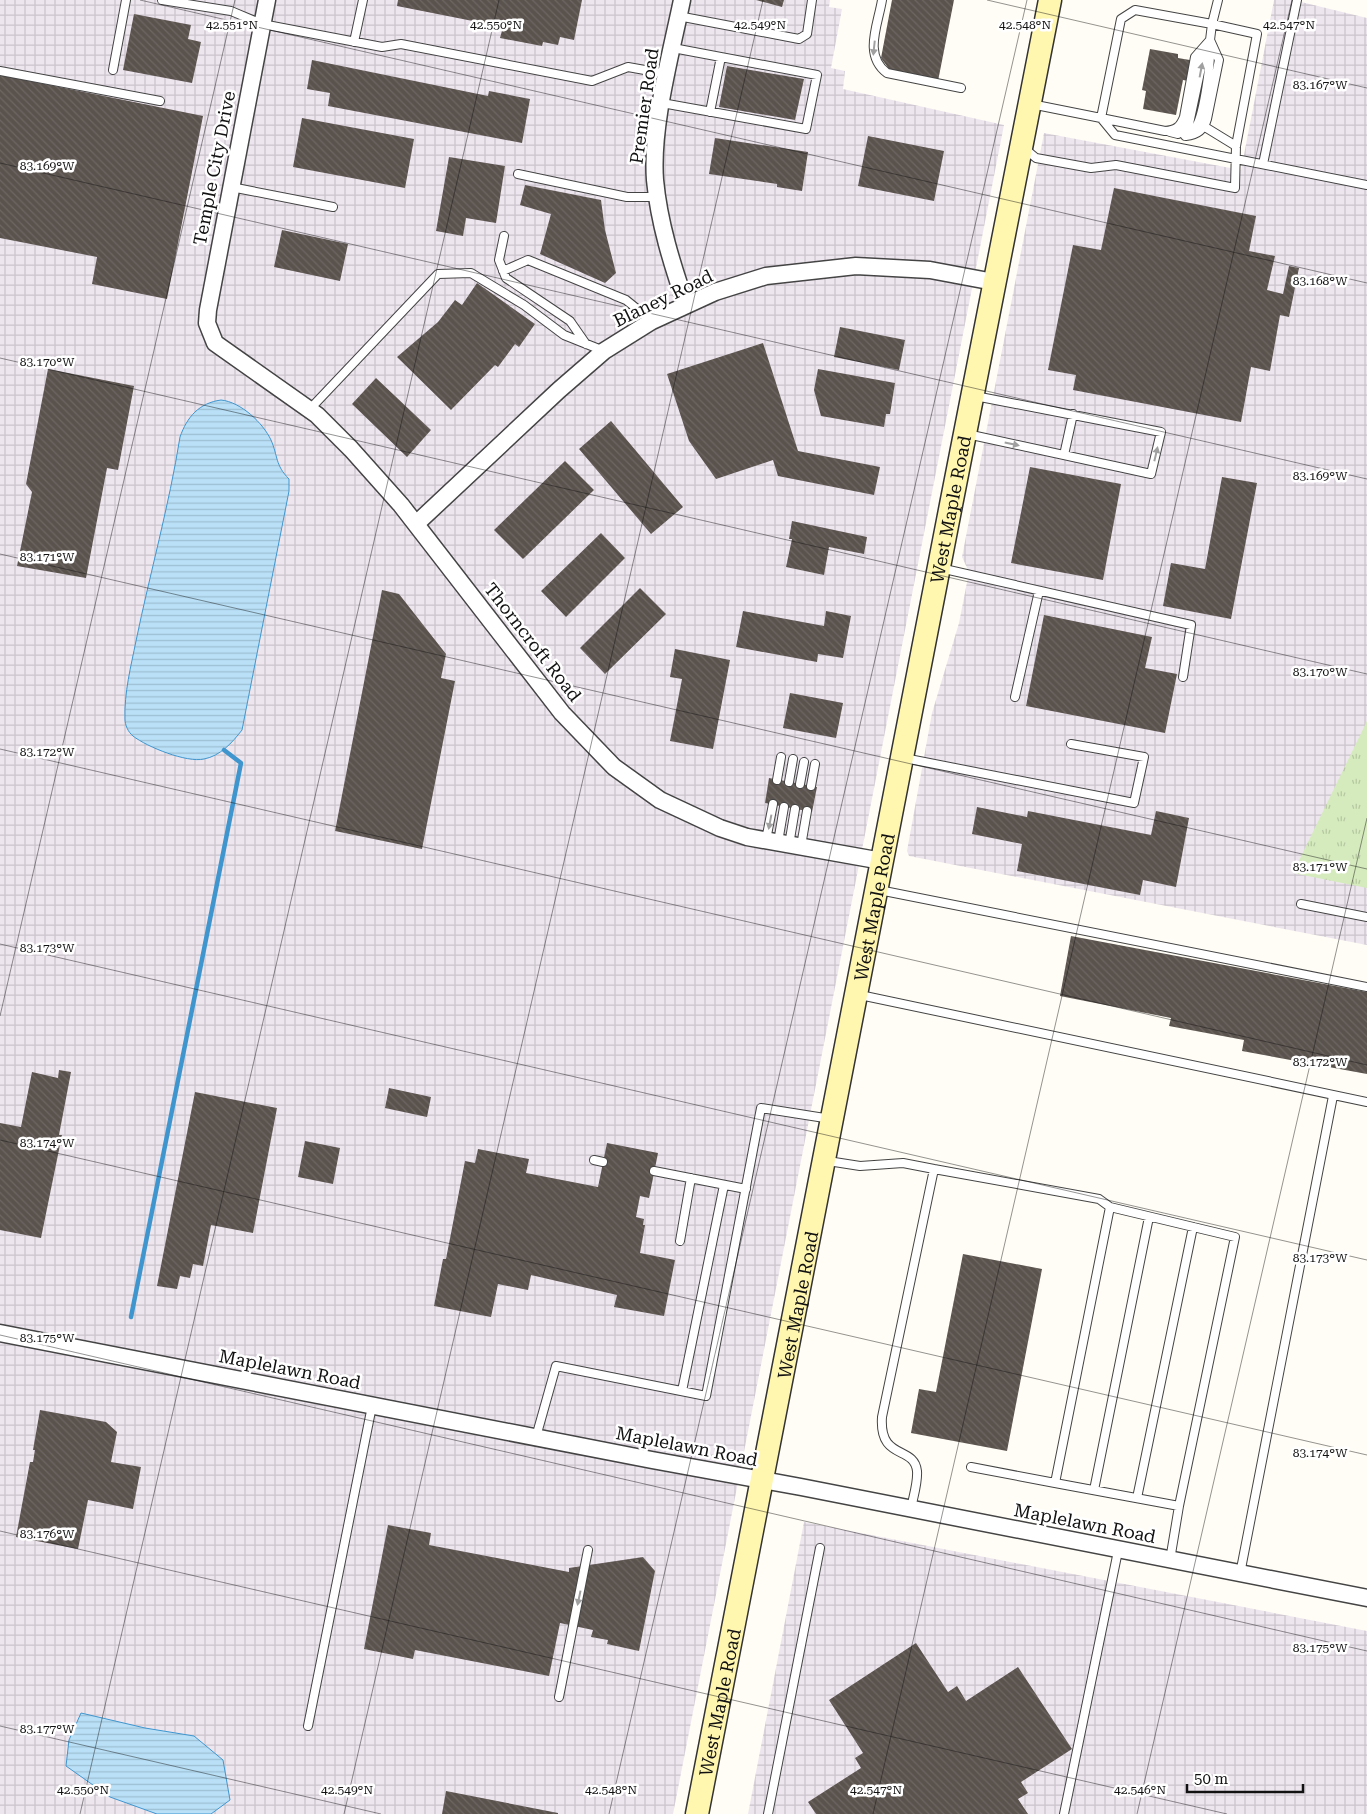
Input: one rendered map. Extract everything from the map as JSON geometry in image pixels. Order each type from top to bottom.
[{"type":"main road","name":"West Maple Road","points":[[697,1814],[826,1160],[876,889],[1050,0]]},
{"type":"street","name":"Temple City Drive","points":[[215,343],[207,323],[208,310],[267,0]]},
{"type":"street","name":"Premier Road","points":[[680,8],[662,103],[655,163],[657,197],[665,239],[686,305]]},
{"type":"street","name":"Blaney Road","points":[[416,524],[559,390],[604,351],[652,321],[715,292],[766,276],[856,266],[930,270],[994,282]]},
{"type":"street","name":"Thorncroft Road","points":[[215,343],[309,410],[351,449],[416,524],[562,713],[614,767],[642,788],[679,810],[720,828],[783,843],[882,861]]},
{"type":"street","name":"Maplelawn Road","points":[[0,1333],[1367,1598]]},
{"type":"lane","points":[[112,70],[126,0]]},
{"type":"lane","points":[[162,0],[231,10],[262,24],[354,42],[382,47],[402,44],[592,81],[628,67],[667,74]]},
{"type":"lane","points":[[354,42],[363,0]]},
{"type":"lane","points":[[680,8],[800,39],[807,34],[812,0]]},
{"type":"lane","points":[[882,0],[873,56],[878,67],[886,73],[961,88]]},
{"type":"lane","points":[[1186,136],[1197,125],[1199,118],[1211,59],[1210,40],[1218,0]]},
{"type":"lane","points":[[1263,164],[1297,0]]},
{"type":"lane","points":[[1022,147],[1036,158],[1091,168],[1116,166],[1235,188],[1236,146],[1257,34],[1135,10],[1121,19],[1101,118]]},
{"type":"lane","points":[[1031,103],[1186,136],[1195,136],[1205,127],[1219,60],[1210,40]]},
{"type":"lane","points":[[1165,131],[1174,130],[1181,124],[1195,57],[1210,40]]},
{"type":"lane","points":[[1178,134],[1190,124],[1203,58],[1210,40]]},
{"type":"lane","points":[[662,103],[806,129],[817,75],[672,48]]},
{"type":"lane","points":[[710,112],[721,57]]},
{"type":"lane","points":[[0,71],[160,101]]},
{"type":"lane","points":[[1101,118],[1115,135],[1367,185]]},
{"type":"lane","points":[[1205,127],[1236,146]]},
{"type":"lane","points":[[518,174],[627,197],[657,197]]},
{"type":"lane","points":[[231,187],[332,206]]},
{"type":"lane","points":[[504,236],[499,260],[506,278],[570,321],[586,344]]},
{"type":"lane","points":[[503,271],[528,260],[626,300],[652,321]]},
{"type":"lane","points":[[309,410],[438,274],[471,273],[564,334],[604,351]]},
{"type":"lane","points":[[965,434],[1151,474],[1161,432],[972,395]]},
{"type":"lane","points":[[1064,455],[1073,414]]},
{"type":"lane","points":[[938,568],[1192,625],[1183,677]]},
{"type":"lane","points":[[1015,697],[1039,590]]},
{"type":"lane","points":[[902,758],[1134,803],[1144,757],[1071,744]]},
{"type":"lane","points":[[777,780],[782,757]]},
{"type":"lane","points":[[789,782],[793,759]]},
{"type":"lane","points":[[800,784],[804,762]]},
{"type":"lane","points":[[811,786],[815,764]]},
{"type":"lane","points":[[773,804],[783,843]]},
{"type":"lane","points":[[783,843],[784,807]]},
{"type":"lane","points":[[783,843],[795,809]]},
{"type":"lane","points":[[783,843],[807,811]]},
{"type":"lane","points":[[876,889],[1367,987]]},
{"type":"lane","points":[[1301,904],[1367,917]]},
{"type":"lane","points":[[856,994],[1367,1102]]},
{"type":"lane","points":[[1240,1574],[1333,1096]]},
{"type":"lane","points":[[536,1438],[556,1366],[706,1396],[761,1108],[833,1120]]},
{"type":"lane","points":[[594,1160],[603,1162]]},
{"type":"lane","points":[[826,1160],[860,1166],[903,1163],[1099,1199],[1110,1208],[1235,1237],[1179,1506],[1170,1560]]},
{"type":"lane","points":[[911,1509],[917,1469],[909,1456],[888,1445],[881,1432],[882,1417],[934,1169]]},
{"type":"lane","points":[[654,1171],[746,1189]]},
{"type":"lane","points":[[680,1242],[691,1178]]},
{"type":"lane","points":[[682,1391],[724,1185]]},
{"type":"lane","points":[[1056,1483],[1110,1208]]},
{"type":"lane","points":[[1094,1490],[1149,1217]]},
{"type":"lane","points":[[1137,1498],[1193,1227]]},
{"type":"lane","points":[[308,1726],[372,1406]]},
{"type":"lane","points":[[971,1467],[1179,1506]]},
{"type":"lane","points":[[768,1814],[820,1548]]},
{"type":"lane","points":[[559,1697],[588,1550]]},
{"type":"lane","points":[[1064,1814],[1118,1550]]},
{"type":"shaded area","points":[[0,0],[830,0],[829,7],[842,9],[831,68],[845,71],[843,89],[1004,125],[673,1814],[0,1814]]},
{"type":"shaded area","points":[[1274,0],[1293,0],[1367,18],[1367,945],[909,856],[907,851],[932,713],[959,623],[969,572],[962,557],[1044,133],[1241,170]]},
{"type":"shaded area","points":[[804,1522],[1367,1631],[1367,1814],[748,1814]]},
{"type":"green space","points":[[1367,721],[1367,888],[1293,873]]},
{"type":"water","points":[[221,400],[244,409],[263,427],[271,440],[281,469],[289,479],[289,491],[242,730],[220,752],[197,760],[167,753],[133,736],[126,724],[125,709],[132,660],[180,437],[186,423],[195,412],[206,404]]},
{"type":"water","points":[[81,1713],[145,1728],[194,1736],[223,1760],[230,1800],[211,1814],[157,1814],[110,1797],[66,1766],[69,1740]]},
{"type":"building","points":[[398,0],[582,0],[574,40],[560,37],[558,45],[543,42],[542,46],[500,38],[503,27],[397,6]]},
{"type":"building","points":[[756,0],[784,0],[782,7]]},
{"type":"building","points":[[892,0],[954,0],[938,81],[889,69],[881,58]]},
{"type":"building","points":[[134,14],[191,25],[188,39],[201,42],[192,83],[123,70]]},
{"type":"building","points":[[1150,49],[1178,54],[1178,58],[1219,65],[1216,86],[1183,80],[1176,115],[1143,109],[1146,91],[1142,90]]},
{"type":"building","points":[[312,60],[488,96],[489,91],[530,99],[522,143],[328,106],[330,93],[307,89]]},
{"type":"building","points":[[727,66],[804,79],[795,120],[719,107]]},
{"type":"building","points":[[0,75],[203,116],[167,299],[92,284],[97,257],[0,238]]},
{"type":"building","points":[[302,118],[414,139],[405,188],[293,167]]},
{"type":"building","points":[[868,136],[944,151],[934,201],[858,186]]},
{"type":"building","points":[[715,138],[808,152],[802,191],[777,187],[777,184],[709,174]]},
{"type":"building","points":[[449,157],[505,166],[496,223],[466,218],[463,236],[436,231]]},
{"type":"building","points":[[525,185],[601,200],[605,230],[616,273],[605,283],[540,254],[551,214],[520,205]]},
{"type":"building","points":[[1114,188],[1256,216],[1249,251],[1275,256],[1267,290],[1283,294],[1289,266],[1299,268],[1289,317],[1280,315],[1270,371],[1251,367],[1241,422],[1073,390],[1076,375],[1048,370],[1073,245],[1101,250]]},
{"type":"building","points":[[282,230],[348,244],[340,281],[274,267]]},
{"type":"building","points":[[477,283],[535,324],[519,347],[515,344],[498,367],[495,365],[451,410],[397,357],[438,322],[455,300],[462,305]]},
{"type":"building","points":[[840,327],[905,340],[899,370],[834,357]]},
{"type":"building","points":[[763,343],[798,451],[880,467],[874,495],[778,476],[773,460],[716,479],[689,441],[667,374]]},
{"type":"building","points":[[48,369],[134,386],[118,470],[107,468],[86,578],[17,566],[32,492],[26,484]]},
{"type":"building","points":[[818,369],[895,383],[890,414],[886,414],[884,427],[821,416],[814,390]]},
{"type":"building","points":[[376,378],[431,430],[407,457],[352,404]]},
{"type":"building","points":[[611,421],[683,507],[651,534],[579,449]]},
{"type":"building","points":[[565,461],[594,490],[523,559],[494,530]]},
{"type":"building","points":[[1030,467],[1121,484],[1103,580],[1011,563]]},
{"type":"building","points":[[1222,477],[1257,483],[1231,619],[1163,606],[1171,563],[1205,569]]},
{"type":"building","points":[[792,521],[867,537],[864,554],[829,547],[824,575],[786,567],[792,539],[789,539]]},
{"type":"building","points":[[601,533],[625,558],[566,617],[541,591]]},
{"type":"building","points":[[640,588],[666,614],[605,674],[580,648]]},
{"type":"building","points":[[382,590],[399,594],[446,654],[441,678],[455,681],[422,849],[335,831]]},
{"type":"building","points":[[743,611],[824,626],[826,611],[851,616],[843,658],[818,654],[817,662],[736,647]]},
{"type":"building","points":[[1044,615],[1152,637],[1145,668],[1177,674],[1165,733],[1026,706]]},
{"type":"building","points":[[675,649],[730,660],[713,749],[670,741],[682,679],[670,677]]},
{"type":"building","points":[[790,693],[843,703],[836,738],[783,728]]},
{"type":"building","points":[[769,778],[817,787],[812,812],[765,803]]},
{"type":"building","points":[[977,807],[1027,817],[1028,811],[1151,835],[1156,811],[1189,818],[1176,887],[1143,880],[1140,895],[1017,871],[1022,844],[972,834]]},
{"type":"building","points":[[1071,936],[1367,992],[1367,1074],[1242,1051],[1244,1040],[1169,1026],[1171,1018],[1060,996]]},
{"type":"building","points":[[59,1070],[71,1072],[59,1135],[62,1135],[41,1238],[0,1230],[0,1123],[21,1127],[32,1072],[58,1078]]},
{"type":"building","points":[[389,1088],[431,1097],[427,1117],[385,1108]]},
{"type":"building","points":[[195,1092],[277,1108],[253,1233],[211,1225],[203,1266],[193,1264],[190,1278],[180,1276],[177,1289],[157,1286]]},
{"type":"building","points":[[305,1141],[340,1148],[333,1184],[298,1177]]},
{"type":"building","points":[[607,1143],[658,1153],[649,1198],[640,1196],[636,1217],[644,1219],[643,1225],[645,1225],[640,1253],[675,1260],[664,1316],[614,1307],[617,1295],[531,1275],[528,1290],[498,1284],[491,1317],[434,1306],[443,1259],[446,1259],[465,1161],[475,1163],[478,1149],[529,1159],[526,1173],[598,1187]]},
{"type":"building","points":[[963,1254],[1042,1269],[1007,1451],[911,1433],[919,1389],[936,1392]]},
{"type":"building","points":[[40,1410],[106,1422],[117,1432],[111,1462],[141,1467],[133,1509],[88,1500],[78,1549],[16,1537],[30,1462],[33,1462],[35,1450],[33,1450]]},
{"type":"building","points":[[388,1525],[431,1533],[429,1545],[569,1572],[569,1568],[643,1557],[655,1571],[639,1651],[607,1644],[608,1640],[591,1637],[593,1630],[560,1623],[549,1676],[415,1650],[413,1659],[364,1649]]},
{"type":"building","points":[[916,1643],[948,1692],[957,1686],[966,1701],[1018,1667],[1072,1749],[1021,1782],[1028,1793],[1018,1799],[1028,1814],[816,1814],[808,1802],[861,1768],[855,1758],[863,1753],[829,1700]]},
{"type":"building","points":[[446,1791],[558,1813],[558,1814],[442,1814]]},
{"type":"waterway","points":[[131,1317],[241,763],[224,750]]}]
